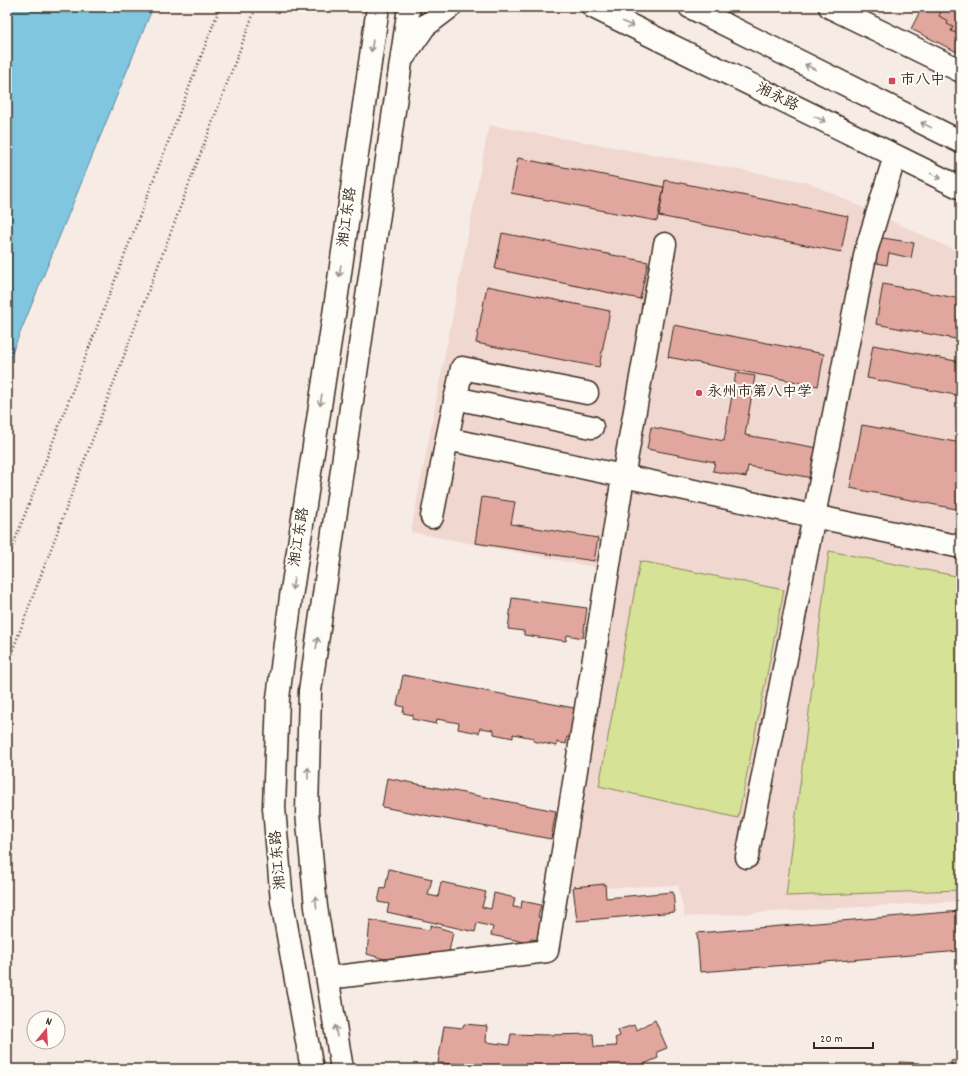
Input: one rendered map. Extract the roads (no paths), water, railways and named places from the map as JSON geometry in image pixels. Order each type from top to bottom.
[{"type":"main road","name":"湘江东路","points":[[312,1069],[282,902],[274,808],[278,698],[291,597],[335,308],[378,7]]},
{"type":"main road","name":"湘江东路","points":[[342,1069],[316,907],[307,812],[310,691],[409,7]]},
{"type":"main road","points":[[402,59],[425,26],[450,7]]},
{"type":"main road","name":"湘永路","points":[[593,7],[961,188]]},
{"type":"main road","points":[[690,7],[961,142]]},
{"type":"main road","points":[[830,7],[961,71]]},
{"type":"main road","points":[[747,857],[866,251],[895,156]]},
{"type":"main road","points":[[328,978],[547,951],[622,477],[665,244]]},
{"type":"main road","points":[[432,517],[462,368],[587,393]]},
{"type":"main road","points":[[455,398],[592,427]]},
{"type":"main road","points":[[447,439],[622,477],[961,547]]},
{"type":"water","points":[[7,7],[153,7],[7,365]]},
{"type":"place","name":"市八中","points":[[892,81]]},
{"type":"place","name":"永州市第八中学","points":[[699,393]]}]
